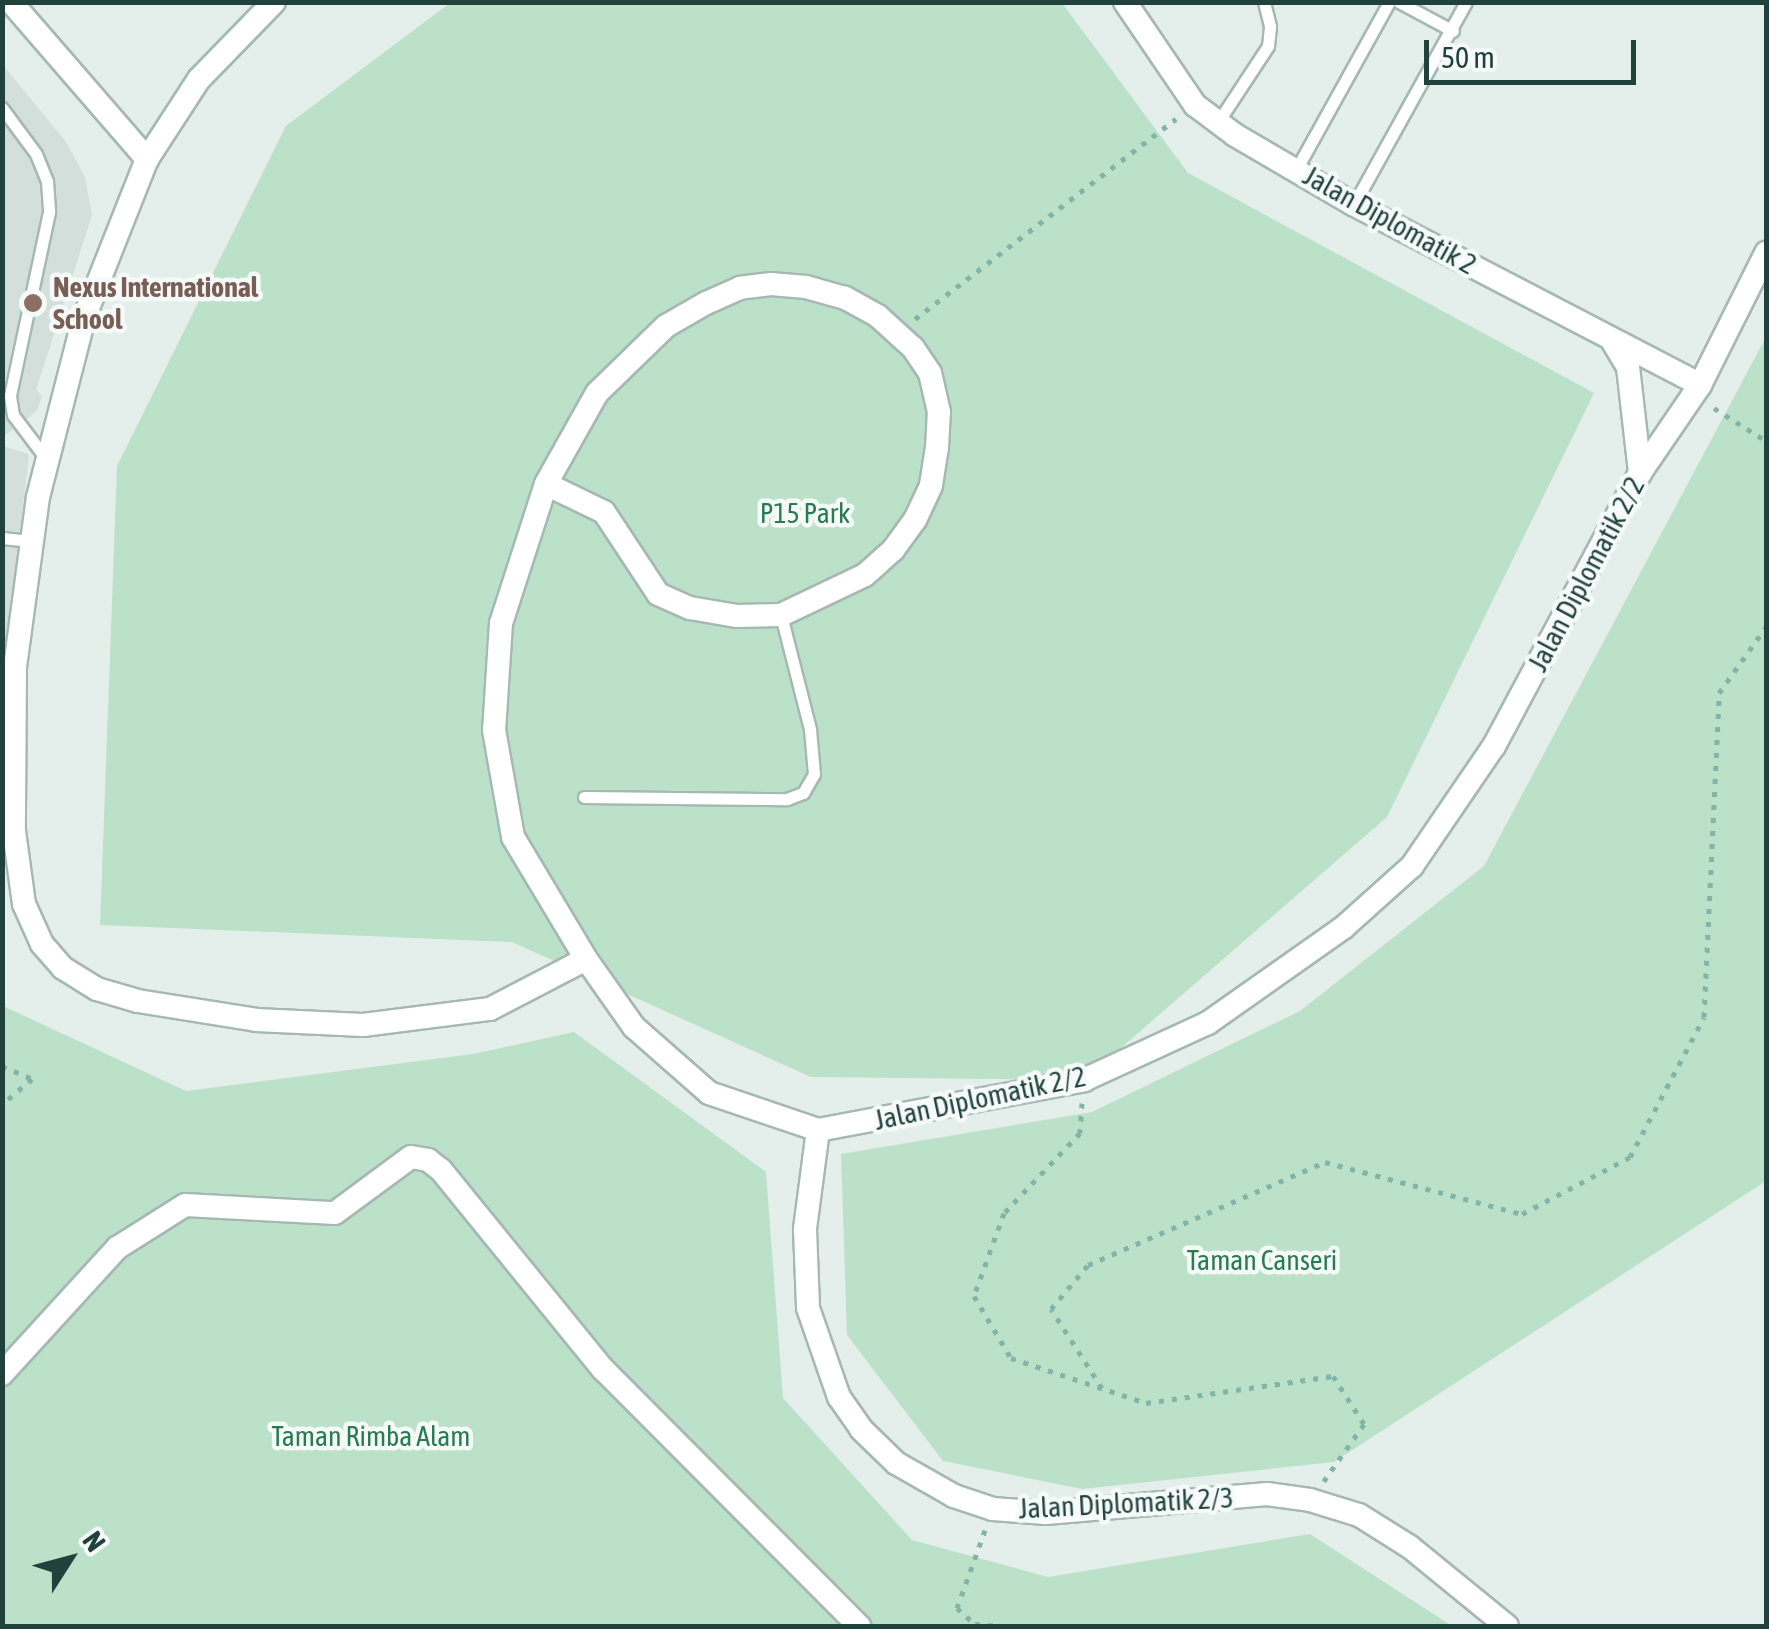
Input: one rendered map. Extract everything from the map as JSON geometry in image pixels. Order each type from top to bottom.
[{"type":"street","points":[[11,2],[146,159]]},
{"type":"street","points":[[274,2],[199,78],[146,159],[84,318],[47,460],[31,541],[15,668],[14,830],[24,904],[42,944],[63,968],[97,989],[138,1001],[256,1020],[362,1025],[490,1009],[586,959]]},
{"type":"street","name":"Jalan Diplomatik 2","points":[[1125,2],[1194,105],[1217,123],[1353,204],[1611,339],[1696,390]]},
{"type":"street","name":"Jalan Diplomatik 2/2","points":[[546,484],[604,512],[658,594],[690,608],[737,616],[782,615],[819,600],[879,562],[915,520],[931,485],[939,412],[930,373],[898,333],[878,316],[844,298],[806,287],[740,288],[666,326],[597,393],[546,484],[501,622],[494,730],[513,838],[586,959],[634,1027],[673,1066],[709,1093],[818,1130],[1084,1080],[1208,1023],[1344,927],[1412,866],[1494,746],[1640,473],[1696,390],[1766,253]]},
{"type":"street","points":[[1611,339],[1628,367],[1640,473]]},
{"type":"street","name":"Jalan Diplomatik 2/3","points":[[818,1130],[805,1229],[808,1308],[839,1397],[861,1429],[896,1463],[954,1496],[993,1509],[1046,1514],[1266,1494],[1310,1500],[1359,1515],[1410,1548],[1507,1626]]},
{"type":"street","points":[[2,1374],[118,1248],[185,1205],[335,1213],[411,1158],[428,1160],[441,1170],[603,1369],[859,1626]]},
{"type":"lane","points":[[1217,123],[1268,46],[1270,26],[1264,2]]},
{"type":"lane","points":[[1297,168],[1389,2]]},
{"type":"lane","points":[[1399,2],[1452,31]]},
{"type":"lane","points":[[1353,204],[1466,2]]},
{"type":"lane","points":[[2,108],[36,154],[47,181],[50,212],[10,396],[13,415],[47,460]]},
{"type":"lane","points":[[2,538],[31,541]]},
{"type":"lane","points":[[584,797],[787,799],[803,793],[814,774],[810,729],[782,615]]},
{"type":"path","points":[[898,333],[1194,105]]},
{"type":"path","points":[[1696,390],[1766,441]]},
{"type":"path","points":[[1102,1388],[1051,1310],[1088,1265],[1325,1162],[1522,1214],[1630,1158],[1704,1016],[1719,693],[1766,627]]},
{"type":"path","points":[[2,1066],[32,1079],[2,1104]]},
{"type":"path","points":[[1084,1080],[1080,1133],[1004,1213],[974,1296],[1011,1358],[1146,1403],[1333,1376],[1364,1424],[1310,1500]]},
{"type":"path","points":[[993,1509],[956,1608],[975,1624],[999,1626]]},
{"type":"shaded area","name":"Nexus International School","points":[[3,65],[66,142],[85,177],[92,215],[36,390],[42,396],[37,411],[3,437]]},
{"type":"shaded area","points":[[3,446],[29,454],[3,678]]},
{"type":"green space","name":"P15 Park","points":[[450,3],[1062,3],[1188,173],[1594,393],[1387,817],[1084,1080],[811,1077],[512,942],[100,925],[117,466],[286,126]]},
{"type":"green space","name":"Taman Canseri","points":[[1766,337],[1766,1181],[1334,1462],[1082,1489],[943,1461],[847,1335],[841,1154],[1092,1112],[1300,1011],[1484,866]]},
{"type":"green space","name":"Taman Rimba Alam","points":[[3,1006],[186,1091],[473,1054],[574,1032],[766,1172],[783,1398],[912,1540],[1048,1577],[1310,1534],[1452,1626],[3,1626]]},
{"type":"place","name":"Nexus International School","points":[[33,303]]}]
